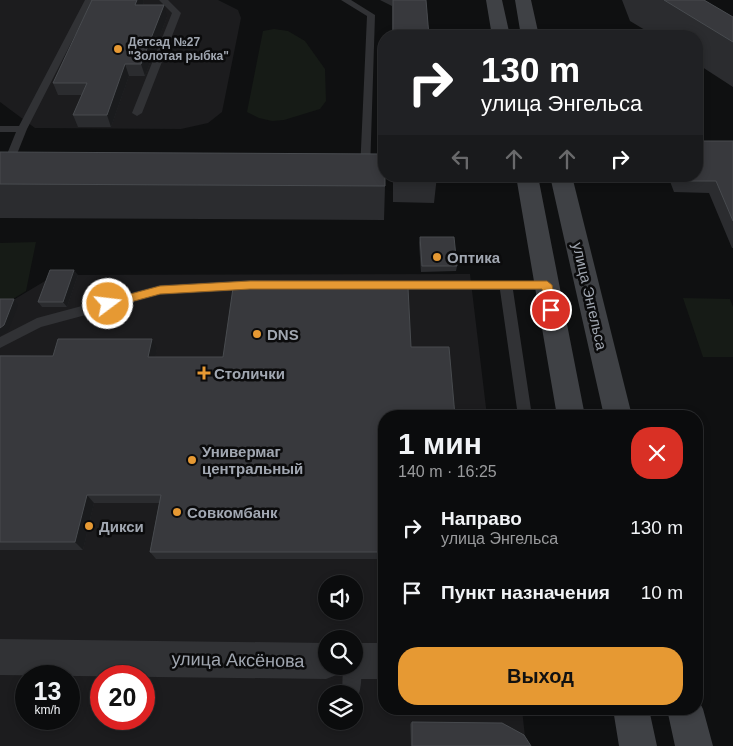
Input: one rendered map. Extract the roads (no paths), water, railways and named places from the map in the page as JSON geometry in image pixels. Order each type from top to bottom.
[{"type":"main road","points":[[494,0],[500,30]]},
{"type":"main road","points":[[523,0],[529,30]]},
{"type":"main road","points":[[528,182],[570,410]]},
{"type":"main road","name":"улица Энгельса","points":[[562,182],[617,410]]},
{"type":"main road","points":[[632,715],[638,746]]},
{"type":"main road","points":[[686,715],[694,746]]},
{"type":"street","name":"улица Аксёнова","points":[[0,657],[318,661]]},
{"type":"street","points":[[363,661],[378,662]]},
{"type":"lane","points":[[7,172],[22,129],[89,0]]},
{"type":"lane","points":[[137,113],[177,13],[163,0]]},
{"type":"lane","points":[[345,0],[372,15],[366,172],[356,172]]},
{"type":"lane","points":[[0,130],[22,129]]},
{"type":"lane","points":[[0,342],[37,323],[160,290],[250,285],[547,285]]},
{"type":"lane","points":[[506,285],[524,410]]},
{"type":"place","name":"Детсад №27 \"Золотая рыбка\"","points":[[118,49]]},
{"type":"place","name":"Оптика","points":[[437,257]]},
{"type":"place","name":"DNS","points":[[257,334]]},
{"type":"place","name":"Столички","points":[[204,373]]},
{"type":"place","name":"Универмаг центральный","points":[[192,460]]},
{"type":"place","name":"Совкомбанк","points":[[177,512]]},
{"type":"place","name":"Дикси","points":[[89,526]]}]
